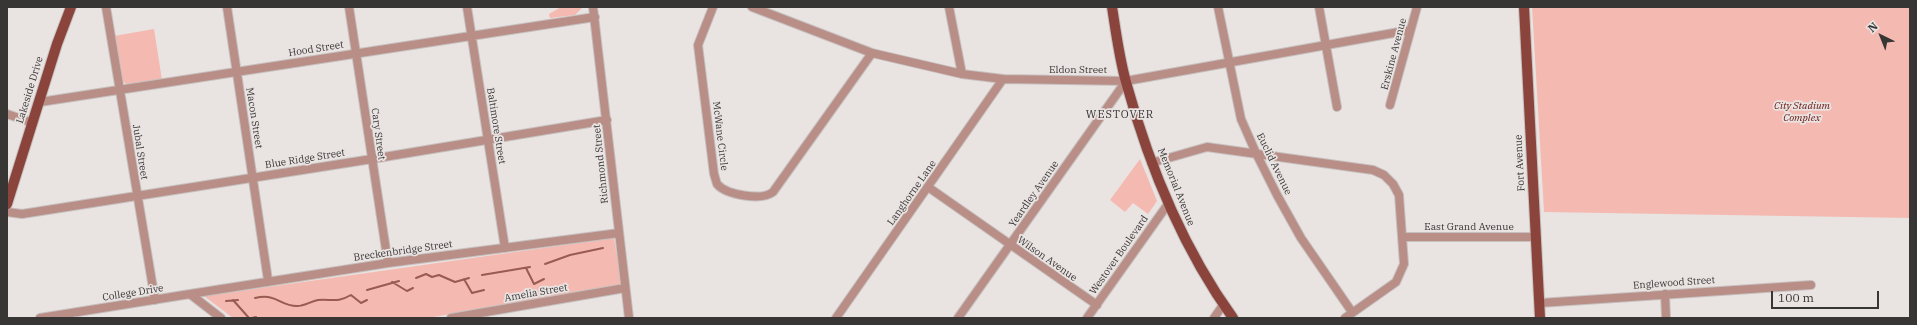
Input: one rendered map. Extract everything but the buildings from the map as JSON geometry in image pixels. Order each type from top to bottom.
[{"type":"main road","name":"Lakeside Drive","points":[[7,204],[57,44],[71,7]]},
{"type":"main road","name":"Memorial Avenue","points":[[1112,7],[1126,81],[1151,163],[1168,204],[1196,260],[1223,305],[1233,318]]},
{"type":"main road","name":"Fort Avenue","points":[[1524,7],[1540,318]]},
{"type":"street","name":"Jubal Street","points":[[106,7],[155,300]]},
{"type":"street","name":"Macon Street","points":[[227,7],[268,280]]},
{"type":"street","name":"Cary Street","points":[[349,7],[388,263]]},
{"type":"street","name":"Baltimore Street","points":[[467,7],[505,248]]},
{"type":"street","name":"Richmond Street","points":[[593,7],[629,318]]},
{"type":"street","name":"McWane Circle","points":[[713,7],[698,45],[714,174],[718,184],[728,191],[759,198],[770,195],[872,53]]},
{"type":"street","name":"Eldon Street","points":[[752,7],[872,53],[962,74],[1004,78],[1126,81],[1410,30]]},
{"type":"street","points":[[949,7],[962,74]]},
{"type":"street","name":"Euclid Avenue","points":[[1218,7],[1241,118],[1256,153],[1277,196],[1301,238],[1352,312]]},
{"type":"street","points":[[1318,7],[1337,107]]},
{"type":"street","name":"Erskine Avenue","points":[[1390,105],[1417,7]]},
{"type":"street","name":"Hood Street","points":[[40,102],[594,17]]},
{"type":"street","name":"Langhorne Lane","points":[[836,318],[1004,78]]},
{"type":"street","name":"Yeardley Avenue","points":[[958,318],[1126,81]]},
{"type":"street","points":[[7,114],[33,123]]},
{"type":"street","name":"Blue Ridge Street","points":[[7,212],[22,214],[372,159],[607,120]]},
{"type":"street","points":[[1151,163],[1207,147],[1373,170],[1384,175],[1393,184],[1398,195],[1404,264],[1396,282],[1344,318]]},
{"type":"street","name":"Wilson Avenue","points":[[928,187],[1096,305]]},
{"type":"street","name":"Westover Boulevard","points":[[1087,318],[1168,204]]},
{"type":"street","name":"Breckenbridge Street","points":[[190,294],[268,280],[619,233]]},
{"type":"street","name":"East Grand Avenue","points":[[1402,237],[1536,237]]},
{"type":"street","name":"Englewood Street","points":[[1540,303],[1810,285]]},
{"type":"street","name":"Amelia Street","points":[[451,318],[625,288]]},
{"type":"street","points":[[190,294],[221,318]]},
{"type":"street","name":"College Drive","points":[[40,318],[190,294]]},
{"type":"street","points":[[1665,294],[1666,318]]},
{"type":"street","points":[[1214,318],[1223,305]]},
{"type":"green space","points":[[561,7],[583,7],[575,15],[550,18],[549,14]]},
{"type":"green space","name":"City Stadium Complex","points":[[1532,7],[1910,7],[1910,218],[1544,212]]},
{"type":"green space","points":[[154,29],[162,80],[127,85],[121,79],[114,36]]},
{"type":"green space","points":[[1140,159],[1157,201],[1148,214],[1133,203],[1125,212],[1110,200]]},
{"type":"green space","points":[[614,238],[622,286],[427,318],[233,318],[204,296]]},
{"type":"waterway","points":[[545,264],[570,255],[603,248]]},
{"type":"waterway","points":[[482,275],[530,267]]},
{"type":"waterway","points":[[526,268],[534,284],[544,279]]},
{"type":"waterway","points":[[416,278],[426,274],[432,277],[439,275],[455,282],[469,278]]},
{"type":"waterway","points":[[464,279],[472,293],[484,290]]},
{"type":"waterway","points":[[367,290],[399,281]]},
{"type":"waterway","points":[[392,282],[407,291],[413,288]]},
{"type":"waterway","points":[[255,298],[269,297],[286,304],[297,306],[318,300],[338,300],[351,295],[361,303],[367,300]]},
{"type":"waterway","points":[[233,300],[249,318]]},
{"type":"waterway","points":[[226,301],[238,300]]},
{"type":"waterway","points":[[252,318],[256,317]]},
{"type":"district","name":"WESTOVER","points":[[1120,115]]}]
